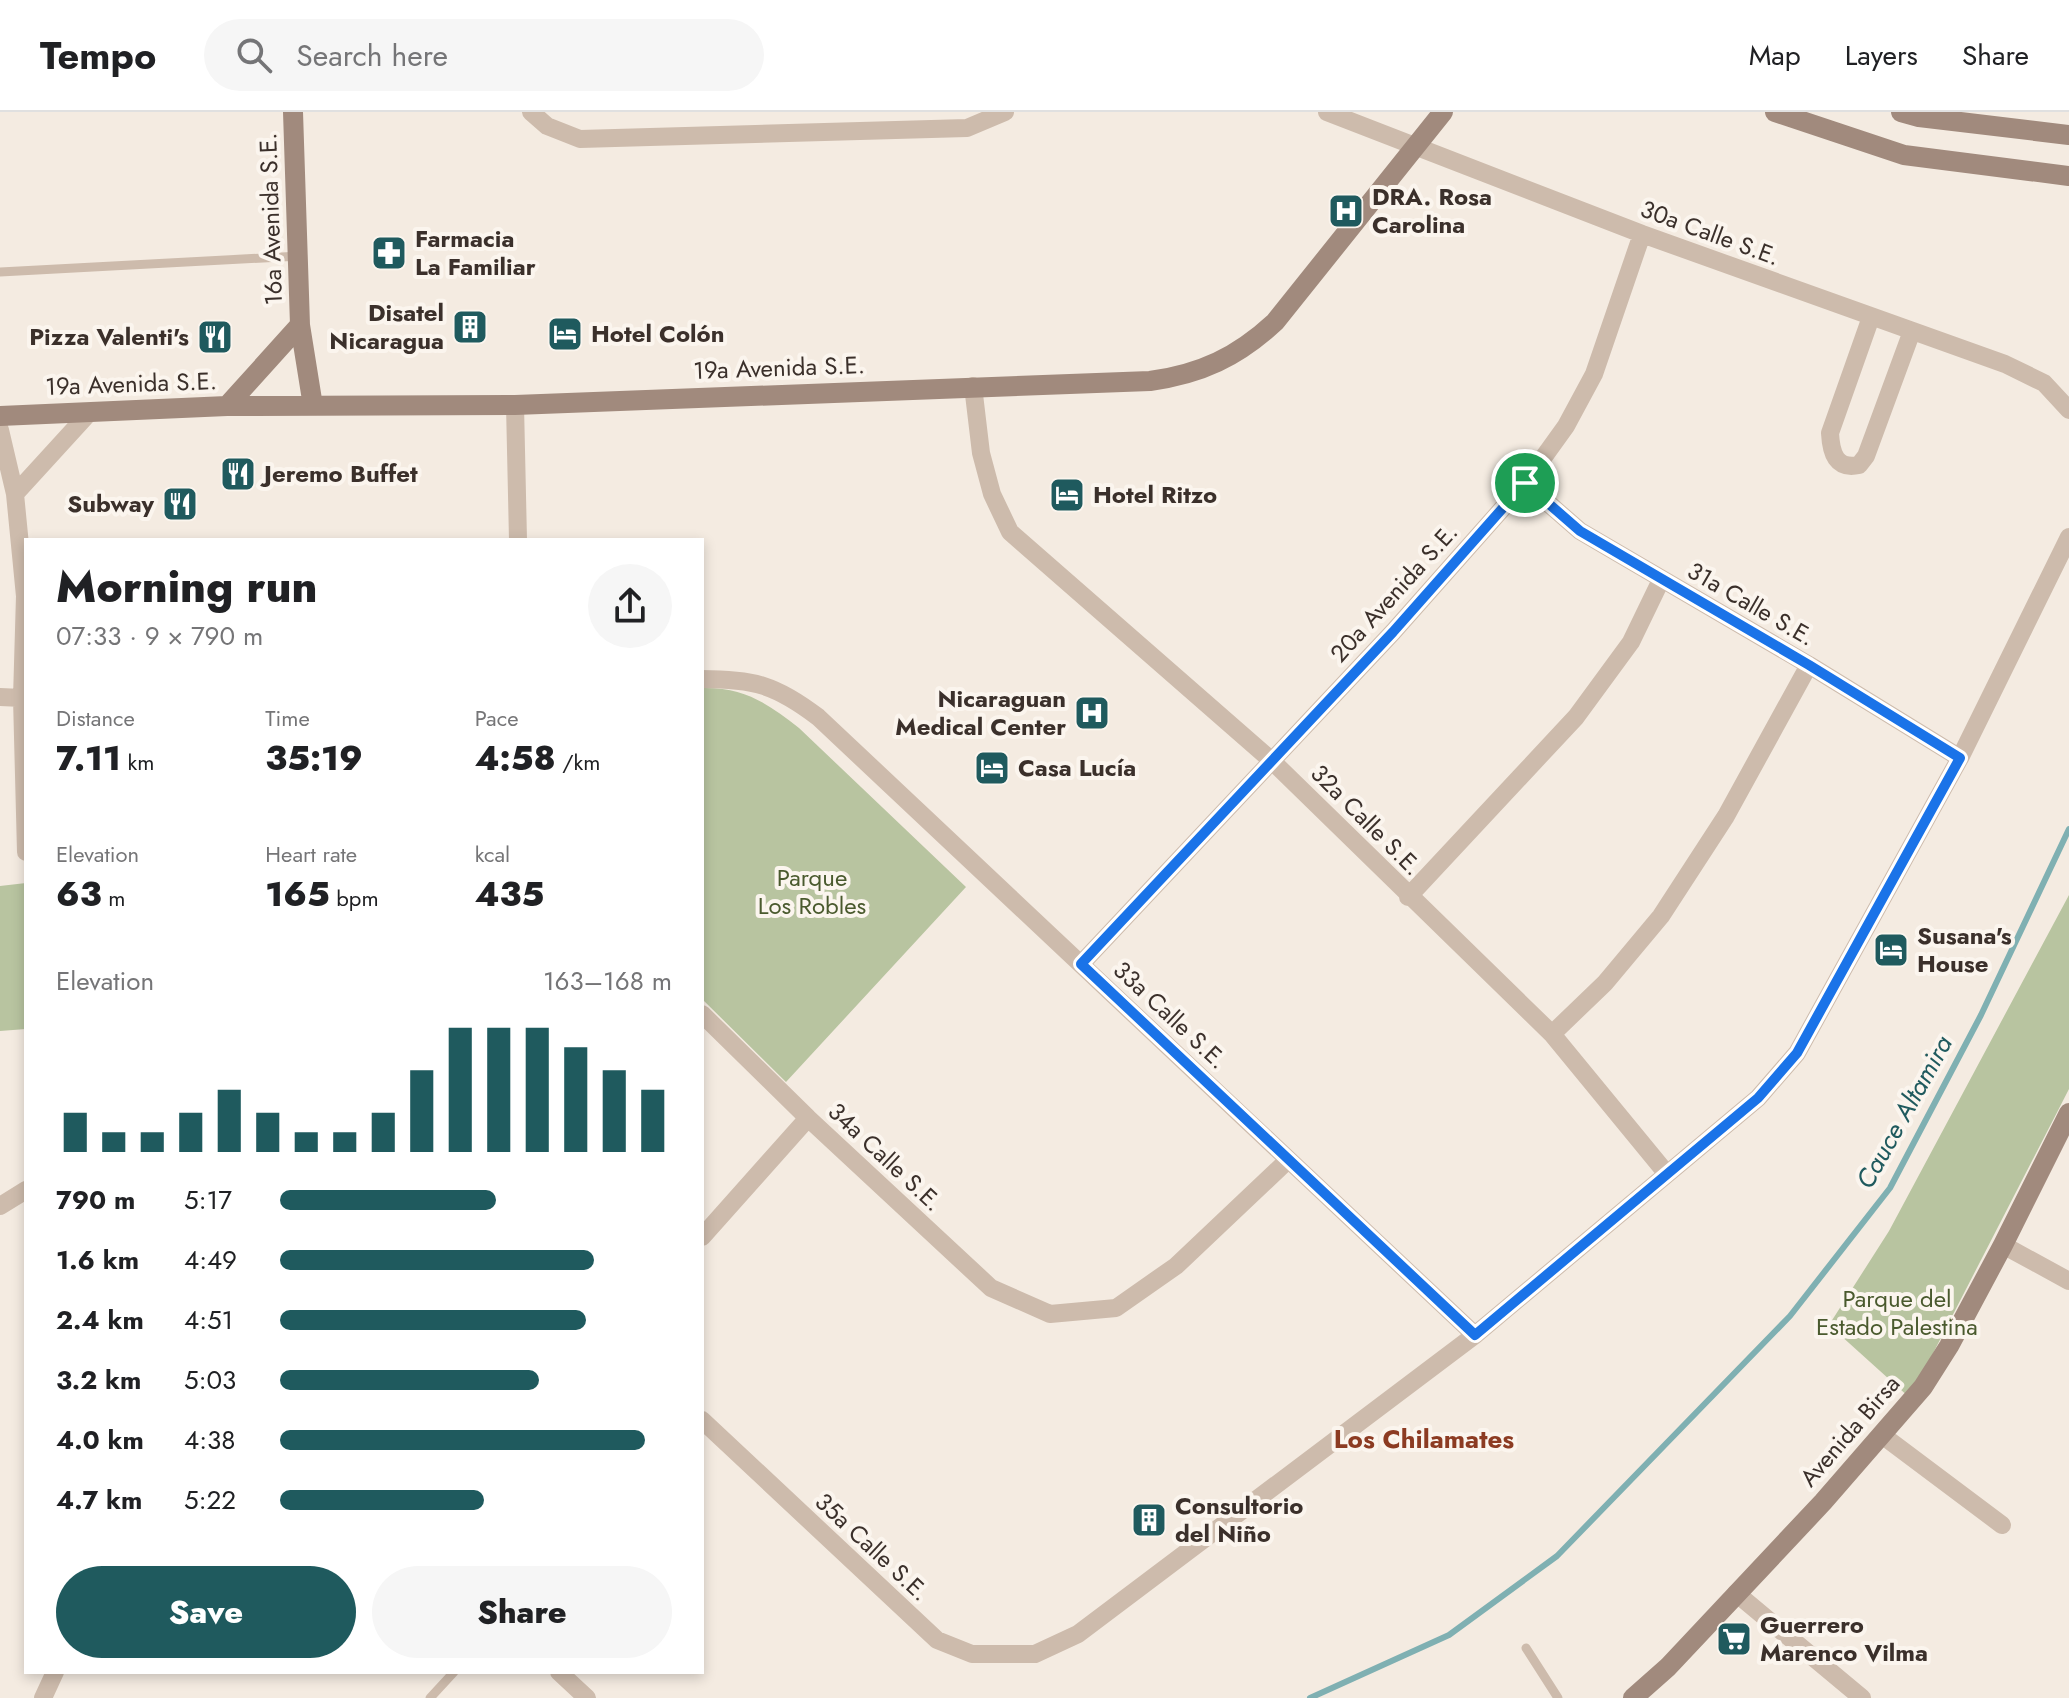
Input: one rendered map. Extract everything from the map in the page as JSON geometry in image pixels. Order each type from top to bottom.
[{"type":"street","name":"16a Avenida S.E.","points":[[293,112],[300,325],[313,406]]},
{"type":"street","points":[[531,112],[547,126],[580,139],[967,128],[1005,112]]},
{"type":"street","name":"30a Calle S.E.","points":[[1327,112],[1642,234],[2005,364],[2044,383],[2069,410]]},
{"type":"street","name":"19a Avenida S.E.","points":[[0,416],[227,406],[515,405],[1150,381],[1186,376],[1248,347],[1275,322],[1443,112]]},
{"type":"street","points":[[1775,112],[1904,155],[2069,176]]},
{"type":"street","points":[[1901,112],[1919,117],[2069,135]]},
{"type":"street","name":"20a Avenida S.E.","points":[[1081,964],[1393,632],[1525,483],[1566,426],[1594,374],[1642,234]]},
{"type":"street","points":[[1871,317],[1830,433],[1830,448],[1835,460],[1844,466],[1859,465],[1866,456],[1912,331]]},
{"type":"street","name":"16a Avenida S.E.","points":[[227,406],[300,325]]},
{"type":"street","name":"32a Calle S.E.","points":[[973,386],[981,453],[992,494],[1010,532],[1272,761],[1408,897],[1552,1034],[1667,1174]]},
{"type":"street","points":[[515,405],[518,538]]},
{"type":"street","points":[[15,494],[89,413]]},
{"type":"street","points":[[0,430],[15,494],[24,586]]},
{"type":"street","name":"31a Calle S.E.","points":[[1525,483],[1580,531],[1809,665],[1960,758]]},
{"type":"street","points":[[1475,1335],[1758,1098],[1797,1053],[1960,758],[2069,537]]},
{"type":"street","points":[[1408,897],[1576,717],[1631,642],[1661,580]]},
{"type":"street","points":[[1552,1034],[1605,983],[1661,916],[1726,816],[1809,665]]},
{"type":"street","name":"33a Calle S.E.","points":[[704,679],[741,679],[770,687],[803,706],[1475,1335]]},
{"type":"street","points":[[0,697],[24,698]]},
{"type":"street","name":"34a Calle S.E.","points":[[704,1016],[808,1118],[991,1288],[1050,1314],[1116,1308],[1176,1266],[1288,1160]]},
{"type":"street","name":"Avenida Birsa","points":[[1633,1698],[1668,1667],[1823,1502],[1929,1377],[2003,1245],[2069,1113]]},
{"type":"street","points":[[704,1235],[808,1118]]},
{"type":"street","points":[[0,1206],[24,1191]]},
{"type":"street","points":[[2003,1245],[2069,1281]]},
{"type":"street","name":"35a Calle S.E.","points":[[704,1422],[937,1640],[972,1654],[1035,1654],[1078,1634],[1475,1335]]},
{"type":"street","points":[[1882,1435],[2002,1525]]},
{"type":"street","points":[[1736,1593],[1862,1698]]},
{"type":"street","points":[[43,1698],[54,1674]]},
{"type":"street","points":[[565,1674],[587,1698]]},
{"type":"lane","points":[[0,272],[300,256]]},
{"type":"lane","points":[[1526,1648],[1558,1698]]},
{"type":"lane","points":[[430,1698],[452,1674]]},
{"type":"green space","name":"Parque Los Robles","points":[[704,688],[730,690],[754,698],[799,728],[966,887],[786,1082],[704,1001]]},
{"type":"green space","points":[[24,883],[24,1029],[0,1031],[0,886]]},
{"type":"green space","name":"Parque del Estado Palestina","points":[[2069,895],[2069,1089],[1910,1398],[1829,1325],[1889,1231]]},
{"type":"waterway","name":"Cauce Altamira","points":[[1310,1698],[1449,1635],[1557,1556],[1790,1316],[1890,1188],[1981,1015],[2069,829]]},
{"type":"place","name":"DRA. Rosa Carolina","points":[[1346,211]]},
{"type":"place","name":"Farmacia La Familiar","points":[[389,253]]},
{"type":"place","name":"Disatel Nicaragua","points":[[470,327]]},
{"type":"place","name":"Hotel Colón","points":[[565,334]]},
{"type":"place","name":"Pizza Valenti's","points":[[215,337]]},
{"type":"place","name":"Jeremo Buffet","points":[[238,474]]},
{"type":"place","name":"Hotel Ritzo","points":[[1067,495]]},
{"type":"place","name":"Subway","points":[[180,504]]},
{"type":"place","name":"Nicaraguan Medical Center","points":[[1092,713]]},
{"type":"place","name":"Casa Lucía","points":[[992,768]]},
{"type":"place","name":"Susana's House","points":[[1891,950]]},
{"type":"place","name":"Consultorio del Niño","points":[[1149,1520]]},
{"type":"place","name":"Guerrero Marenco Vilma","points":[[1734,1639]]},
{"type":"district","name":"Los Chilamates","points":[[1424,1439]]},
{"type":"route","points":[[1525,483],[1580,531],[1809,665],[1960,758],[1797,1053],[1758,1098],[1475,1335],[1081,964],[1393,632],[1525,483]]}]
